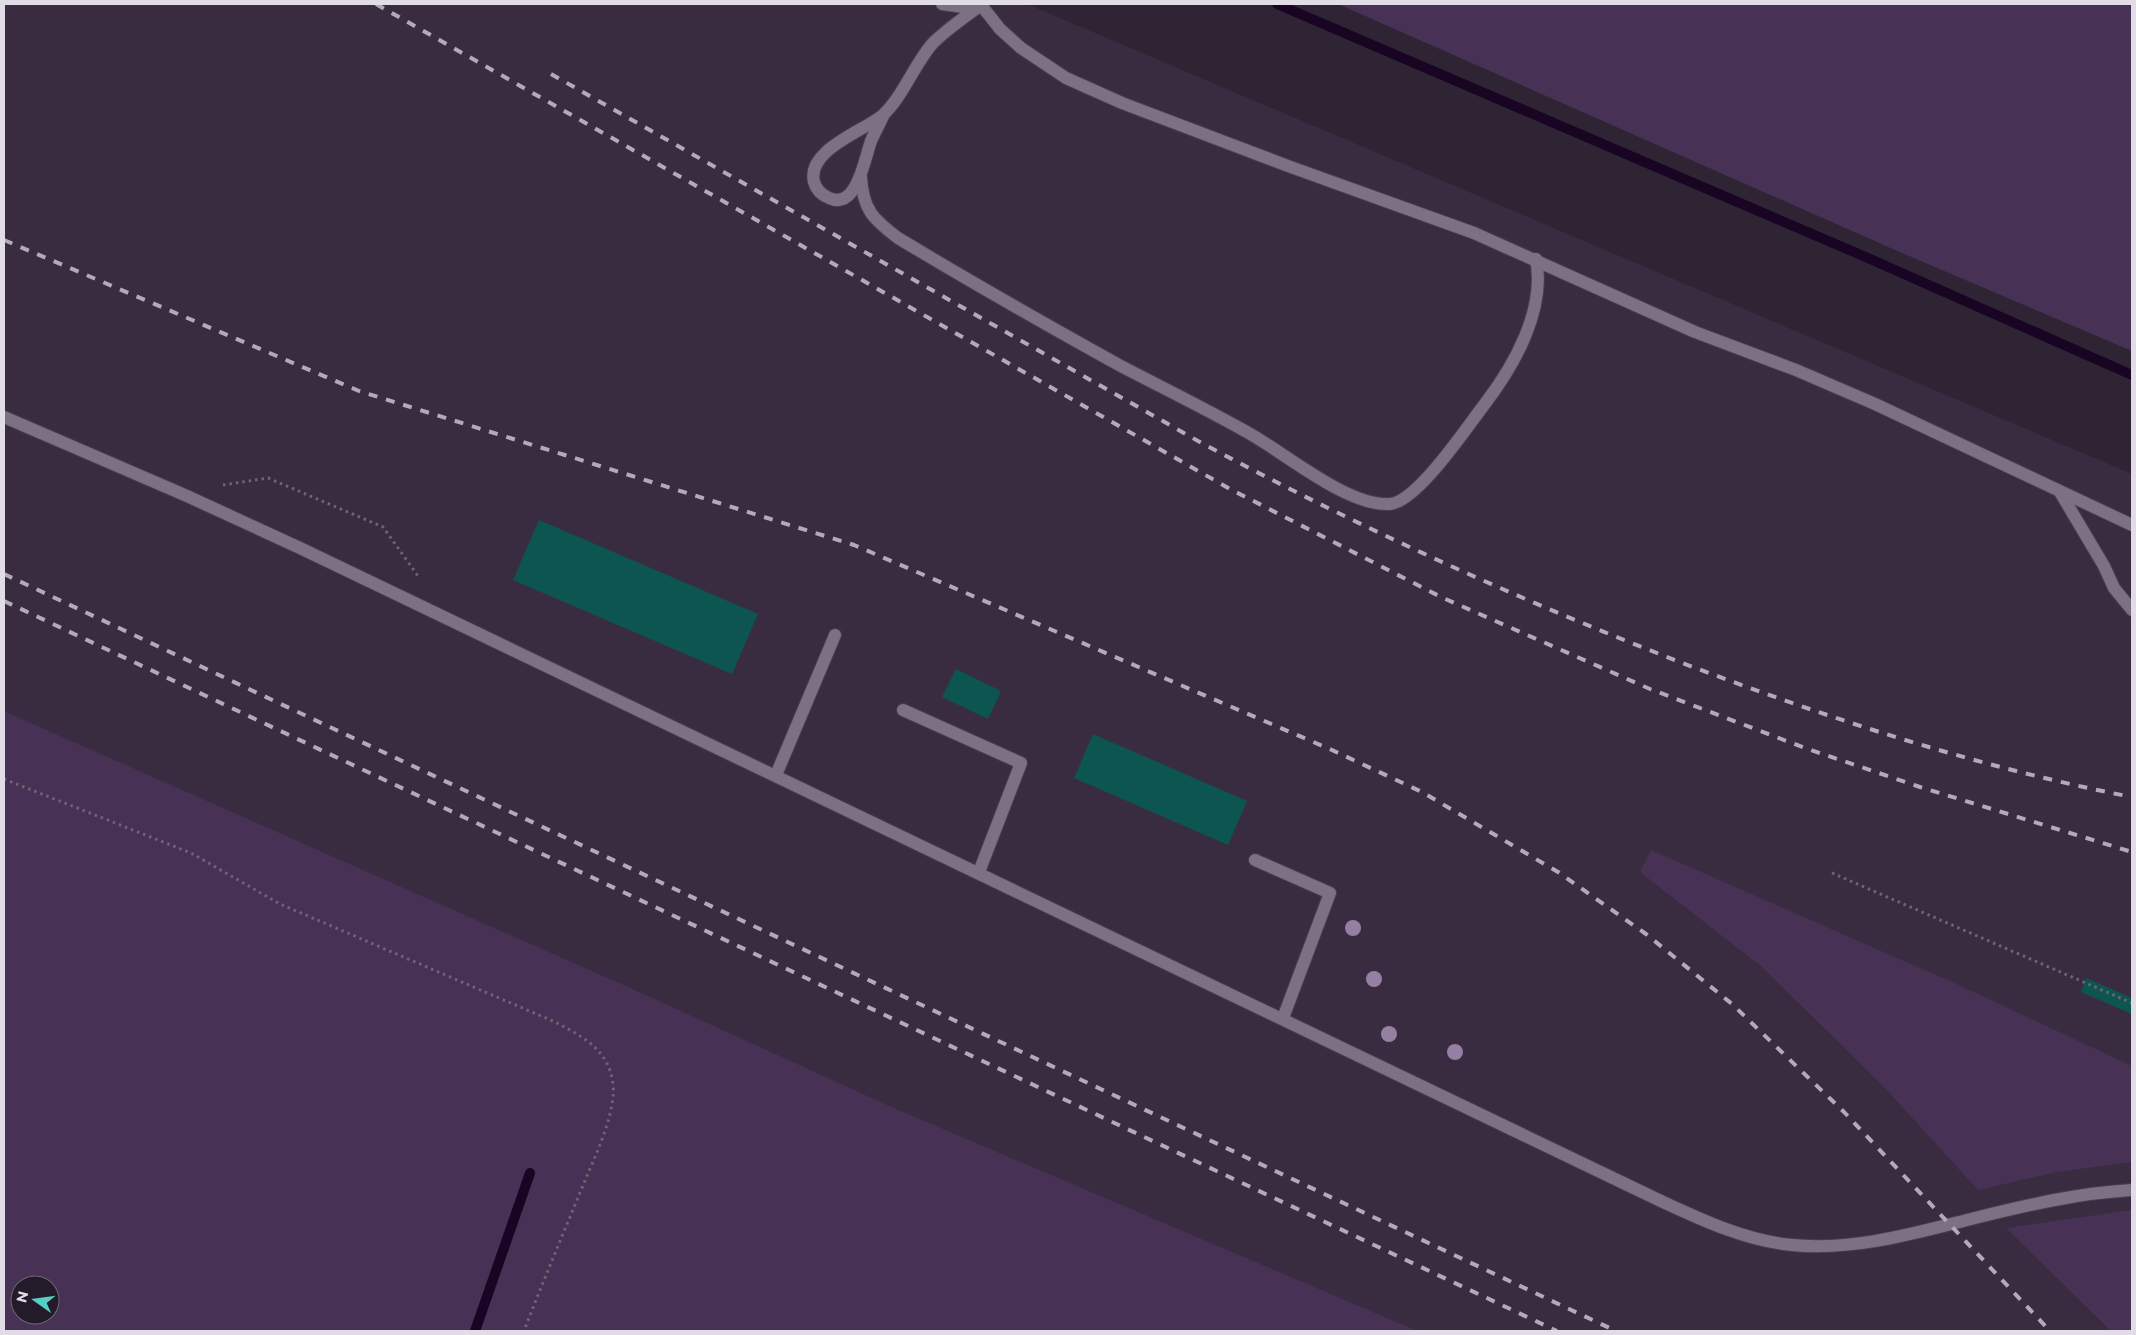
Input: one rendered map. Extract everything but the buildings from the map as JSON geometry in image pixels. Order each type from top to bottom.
[{"type":"street","points":[[942,4],[963,7],[982,4]]},
{"type":"street","points":[[982,4],[933,44],[884,114],[871,142],[861,177],[862,197],[879,224],[898,238],[1040,321],[1249,433],[1318,477],[1353,495],[1376,503],[1392,504],[1412,492],[1428,477],[1490,398],[1516,354],[1532,318],[1540,278],[1536,260]]},
{"type":"street","points":[[982,4],[1000,29],[1021,48],[1066,78],[1122,103],[1288,166],[1421,212],[1536,260],[1695,332],[1796,370],[1876,404],[2132,525]]},
{"type":"street","points":[[861,177],[848,194],[836,200],[820,193],[814,183],[813,171],[820,157],[831,147],[884,114]]},
{"type":"street","points":[[4,417],[187,496],[292,544],[1672,1206],[1719,1226],[1768,1241],[1792,1245],[1868,1244],[2070,1197],[2132,1190]]},
{"type":"street","points":[[2060,492],[2104,566],[2114,588],[2132,610]]},
{"type":"street","points":[[776,775],[835,635]]},
{"type":"street","points":[[903,710],[1022,763],[979,872]]},
{"type":"street","points":[[1255,860],[1330,893],[1282,1018]]},
{"type":"path","points":[[222,486],[268,478],[383,527],[422,583]]},
{"type":"path","points":[[4,779],[191,853],[280,904],[555,1022],[583,1036],[595,1048],[606,1060],[611,1074],[614,1089],[611,1111],[524,1331]]},
{"type":"path","points":[[1832,873],[2132,1003]]},
{"type":"shaded area","points":[[4,4],[1027,4],[2132,474],[2132,1331],[1418,1331],[892,1107],[633,989],[4,711]]},
{"type":"shaded area","points":[[1338,4],[2132,4],[2132,351],[1895,250]]},
{"type":"shaded area","points":[[4,711],[633,989],[892,1107],[1418,1331],[4,1331]]},
{"type":"shaded area","points":[[1651,850],[1961,986],[2132,1066],[2132,1162],[2057,1172],[1978,1190],[1884,1087],[1762,967],[1640,872]]},
{"type":"shaded area","points":[[2132,1210],[2132,1331],[2111,1331],[2006,1228]]},
{"type":"waterway","points":[[1277,4],[1861,255],[2132,375]]},
{"type":"waterway","points":[[475,1331],[530,1173]]},
{"type":"railway","points":[[376,4],[1230,489],[1441,597],[1650,689],[1805,748],[1920,787],[2132,852]]},
{"type":"railway","points":[[551,74],[1198,441],[1258,473],[1442,562],[1629,642],[1801,706],[1965,757],[2020,772],[2132,797]]},
{"type":"railway","points":[[4,240],[359,391],[854,545],[1332,750],[1422,792],[1558,872],[1646,934],[1732,1004],[1844,1112],[2050,1331]]},
{"type":"railway","points":[[4,574],[1616,1331]]},
{"type":"railway","points":[[4,601],[1557,1331]]}]
